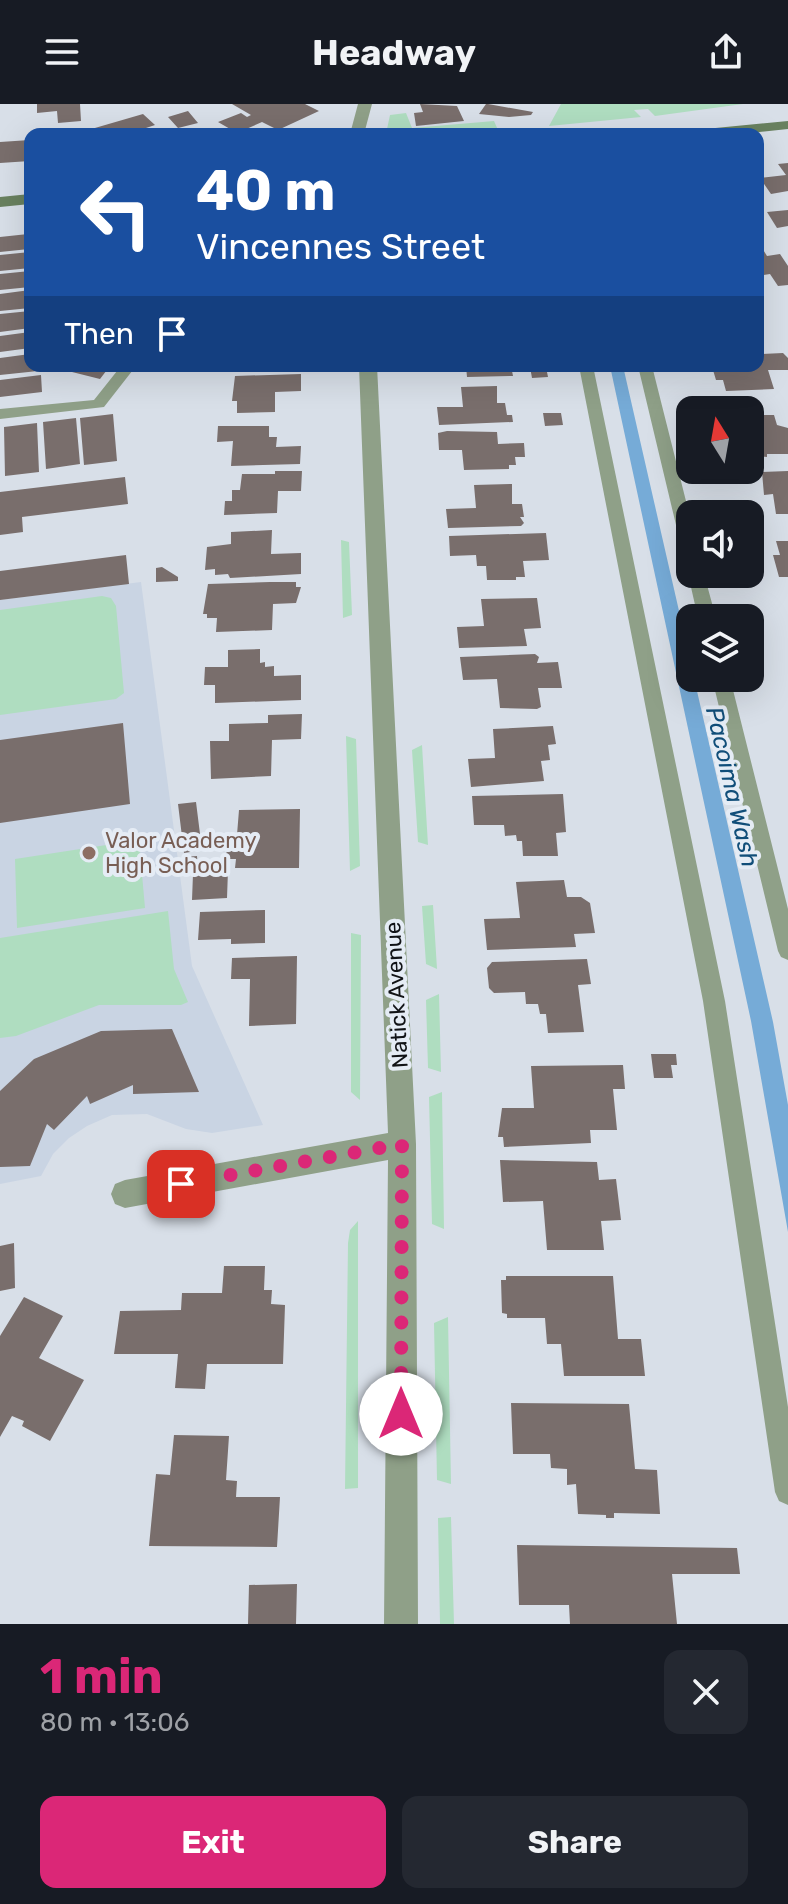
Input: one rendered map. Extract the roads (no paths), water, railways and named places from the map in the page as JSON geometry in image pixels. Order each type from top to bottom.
[{"type":"main road","points":[[757,128],[788,125]]},
{"type":"main road","points":[[0,202],[24,200]]},
{"type":"street","points":[[359,128],[365,104]]},
{"type":"street","name":"Natick Avenue","points":[[368,372],[402,1144],[401,1624]]},
{"type":"street","points":[[125,1194],[402,1144]]},
{"type":"lane","points":[[0,414],[99,404],[124,372]]},
{"type":"lane","points":[[587,372],[714,1001],[788,1492]]},
{"type":"lane","points":[[646,372],[678,500]]},
{"type":"lane","points":[[724,692],[788,951]]},
{"type":"water","points":[[611,372],[624,372],[677,604],[676,673]]},
{"type":"water","points":[[680,692],[697,692],[773,1022],[788,1105],[788,1232],[751,1021]]},
{"type":"place","name":"Valor Academy High School","points":[[89,853]]},
{"type":"water label","name":"Pacoima Wash","points":[[732,787]]}]
